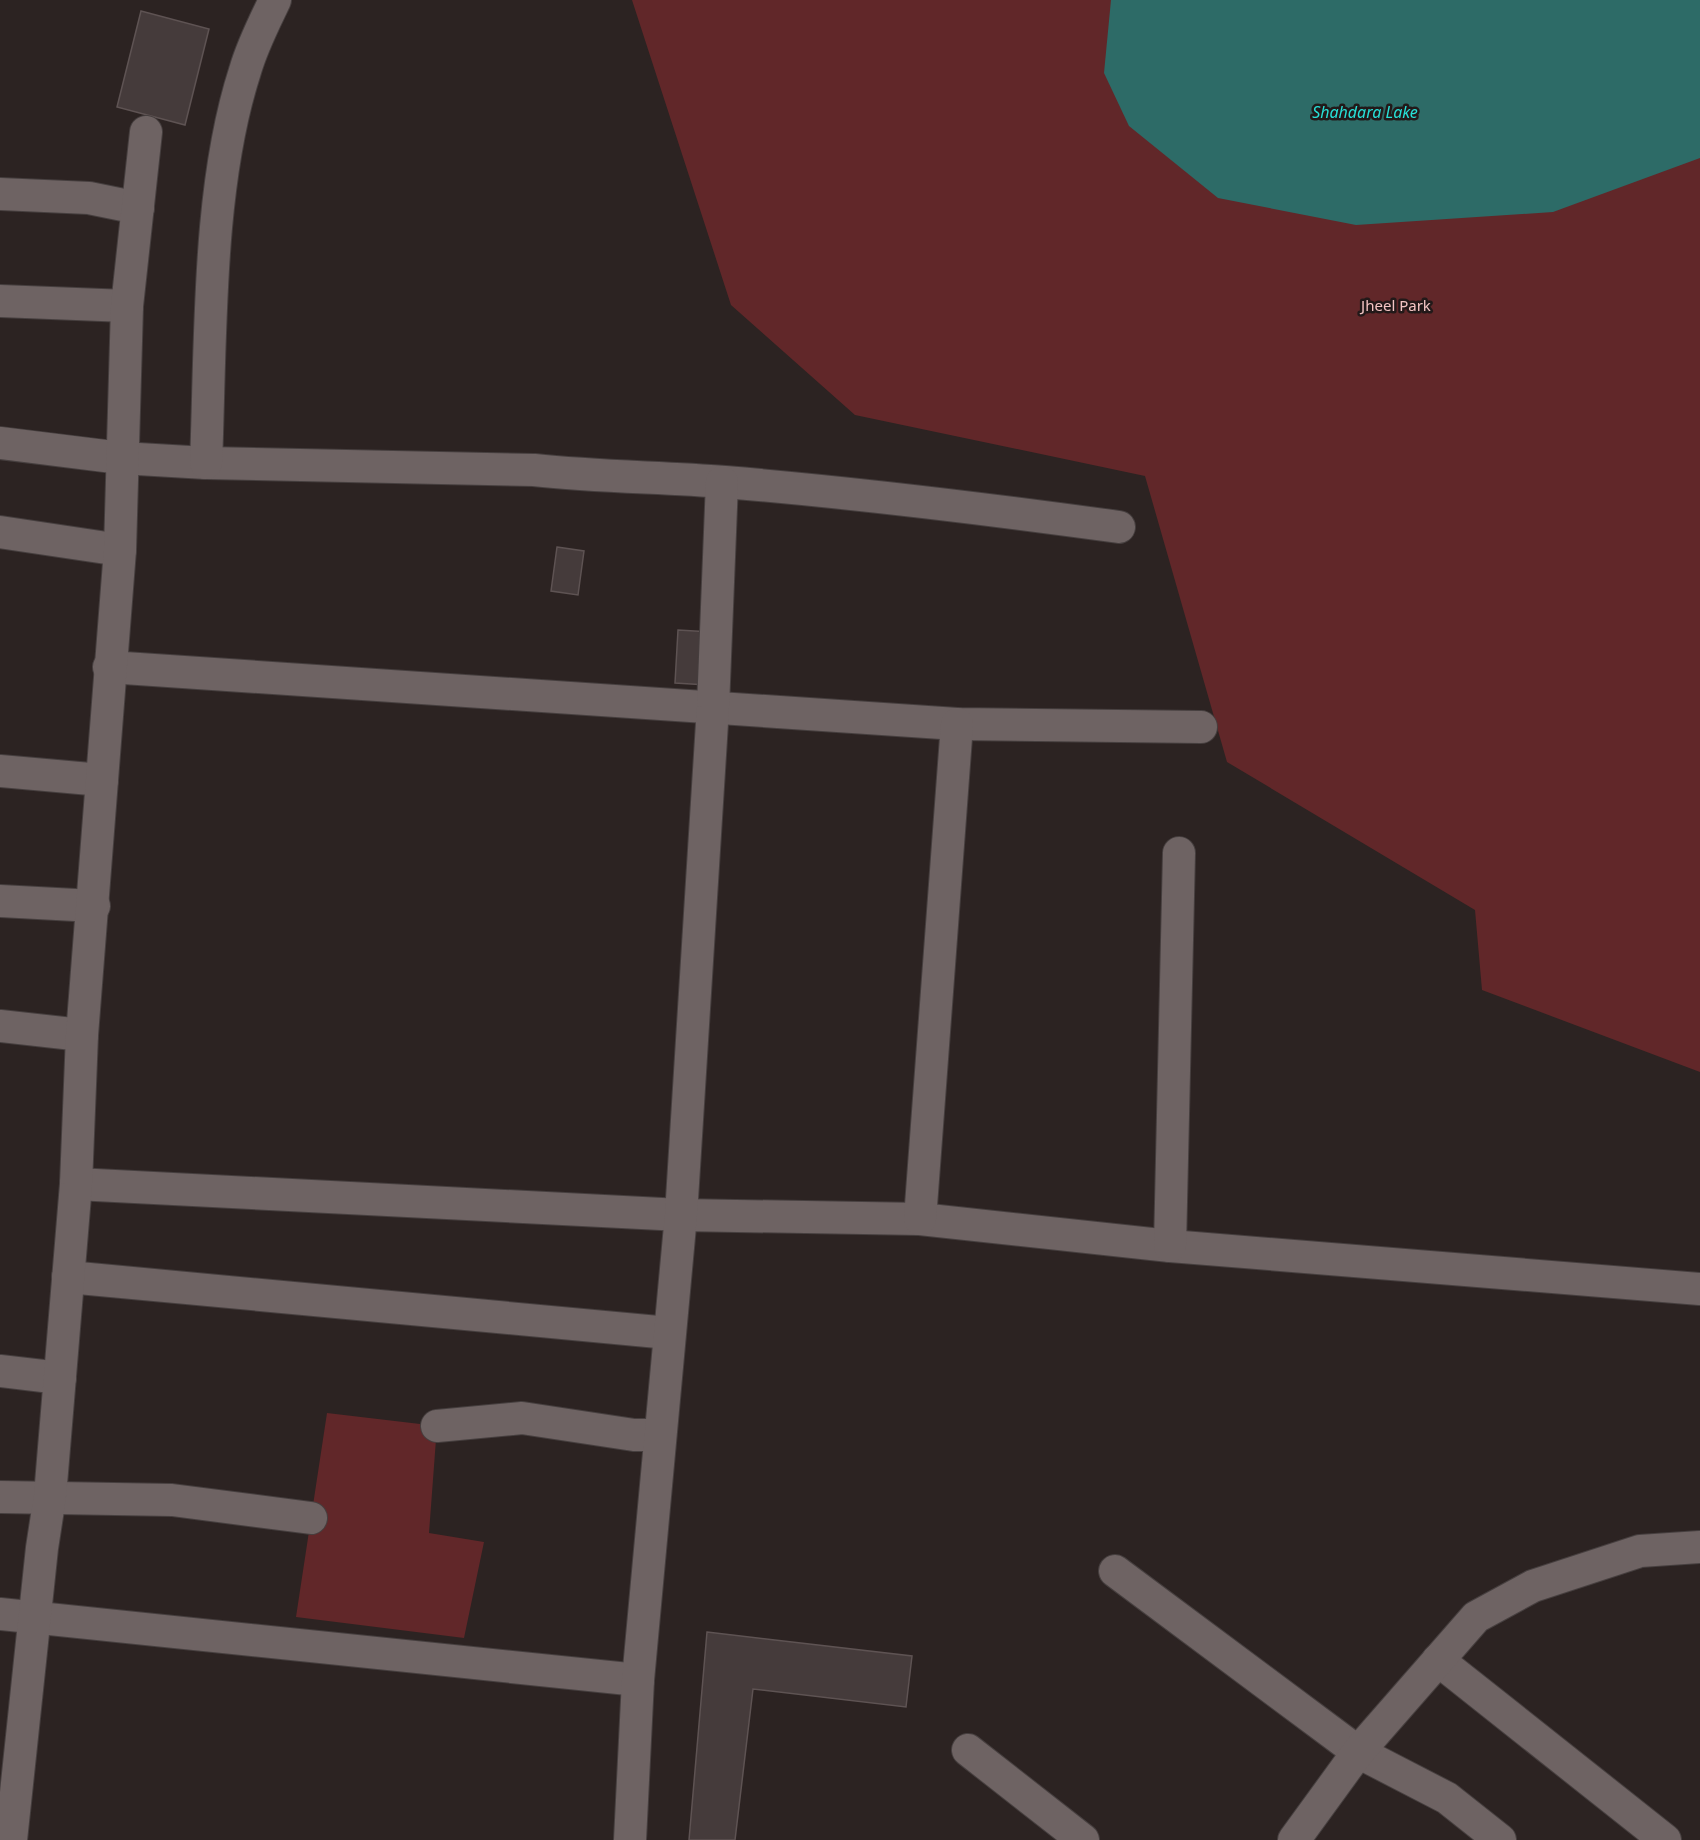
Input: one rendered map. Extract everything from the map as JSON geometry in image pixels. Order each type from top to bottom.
[{"type":"street","points":[[207,463],[214,269],[223,175],[233,116],[245,70],[275,0]]},
{"type":"street","points":[[11,1840],[42,1548],[50,1496],[76,1184],[82,1035],[94,906],[109,667],[120,550],[127,306],[146,132]]},
{"type":"street","points":[[0,194],[88,198],[138,208]]},
{"type":"street","points":[[0,301],[127,306]]},
{"type":"street","points":[[0,443],[121,458],[207,463],[534,470],[587,476],[722,482],[915,499],[1119,527]]},
{"type":"street","points":[[630,1840],[638,1680],[681,1215],[713,707],[722,482]]},
{"type":"street","points":[[0,532],[120,550]]},
{"type":"street","points":[[109,667],[957,724],[1200,727]]},
{"type":"street","points":[[920,1219],[957,724]]},
{"type":"street","points":[[0,771],[102,780]]},
{"type":"street","points":[[1170,1246],[1179,853]]},
{"type":"street","points":[[0,901],[94,906]]},
{"type":"street","points":[[0,1026],[82,1035]]},
{"type":"street","points":[[76,1184],[681,1215],[920,1219],[1170,1246],[1700,1289]]},
{"type":"street","points":[[68,1277],[669,1333]]},
{"type":"street","points":[[0,1371],[60,1378]]},
{"type":"street","points":[[437,1426],[522,1418],[634,1435],[659,1435]]},
{"type":"street","points":[[0,1497],[50,1496],[172,1500],[311,1518]]},
{"type":"street","points":[[1294,1840],[1358,1752],[1476,1617],[1533,1586],[1640,1551],[1700,1547]]},
{"type":"street","points":[[1115,1571],[1358,1752],[1447,1798],[1500,1840]]},
{"type":"street","points":[[0,1614],[638,1680]]},
{"type":"street","points":[[1438,1660],[1665,1840]]},
{"type":"street","points":[[968,1750],[1083,1840]]},
{"type":"green space","name":"Jheel Park","points":[[632,0],[1700,0],[1700,1072],[1482,990],[1475,910],[1227,762],[1145,476],[855,415],[731,305]]},
{"type":"green space","points":[[327,1413],[437,1426],[429,1533],[484,1542],[464,1638],[296,1617]]},
{"type":"water","name":"Shahdara Lake","points":[[1111,0],[1700,0],[1700,158],[1553,212],[1356,225],[1218,198],[1129,126],[1104,73]]},
{"type":"building","points":[[141,11],[209,29],[185,125],[117,107]]},
{"type":"building","points":[[557,547],[584,551],[578,595],[551,591]]},
{"type":"building","points":[[678,630],[711,632],[707,685],[675,683]]},
{"type":"building","points":[[707,1632],[912,1656],[906,1707],[753,1689],[735,1840],[689,1840]]}]
